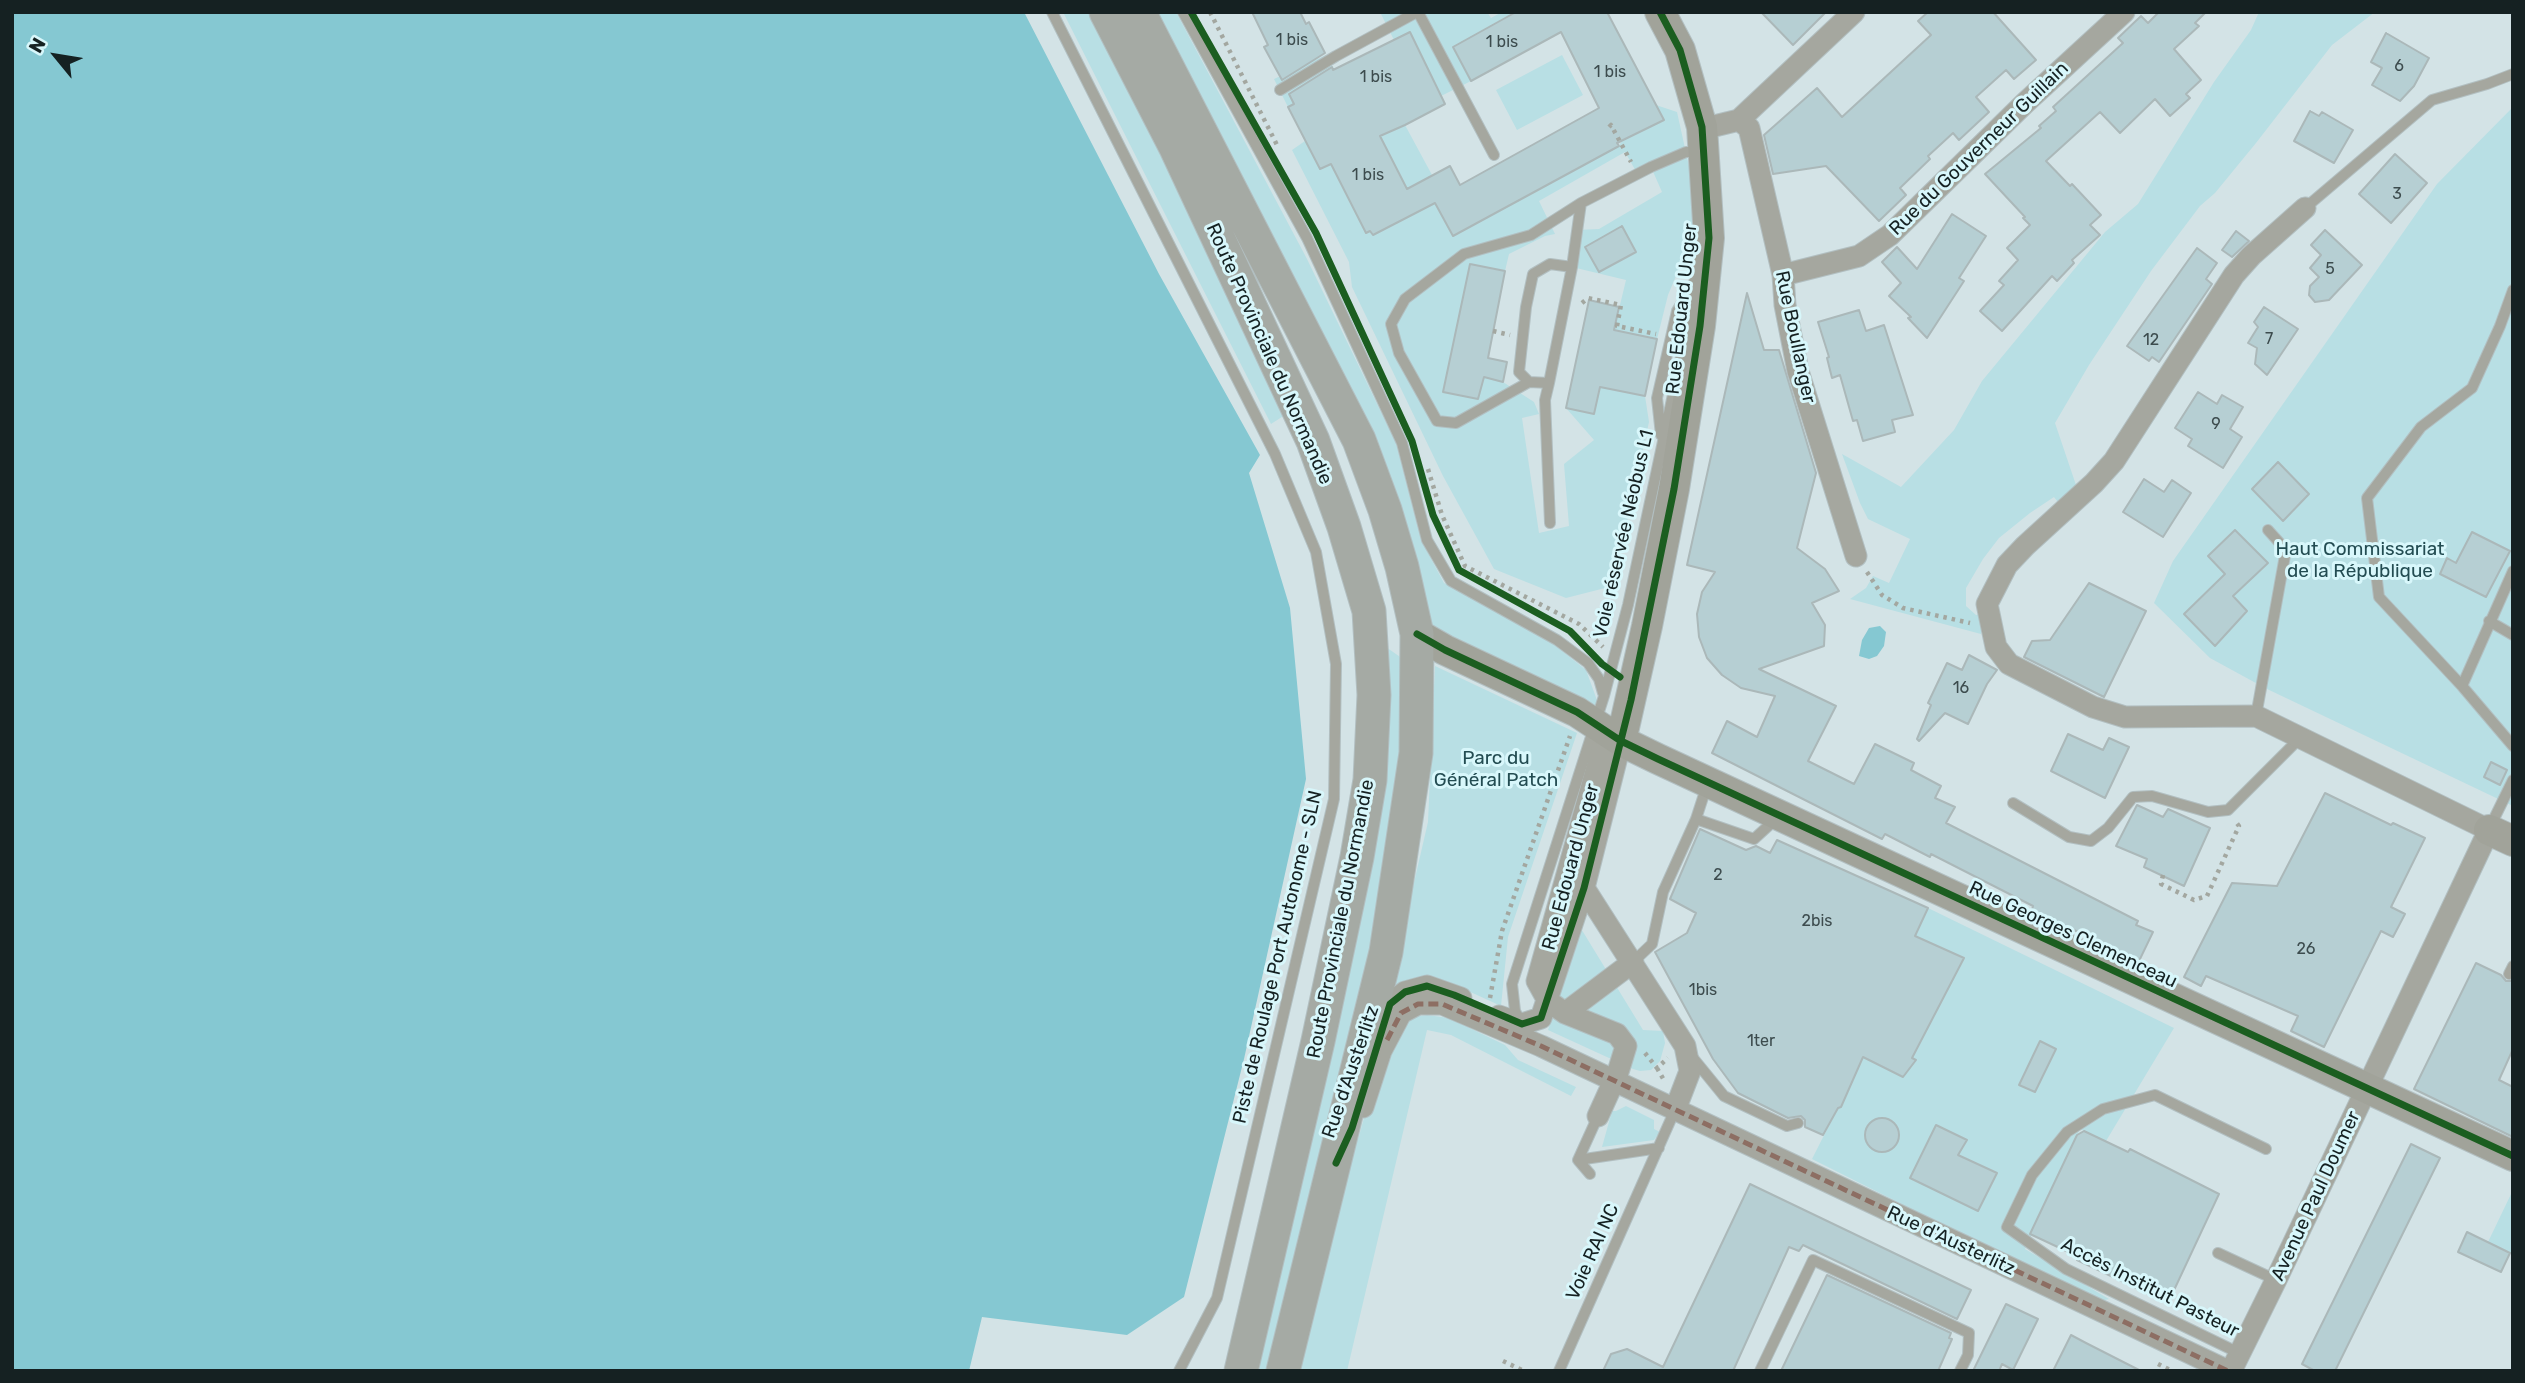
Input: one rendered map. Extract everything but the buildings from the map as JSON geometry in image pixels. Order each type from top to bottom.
[{"type":"main road","name":"Route Provinciale du Normandie","points":[[1106,12],[1176,148],[1313,441],[1344,527],[1369,611],[1374,695],[1370,780],[1357,857],[1318,1041],[1241,1371]]},
{"type":"main road","name":"Route Provinciale du Normandie","points":[[1139,12],[1359,440],[1385,510],[1402,567],[1418,641],[1416,753],[1386,952],[1283,1371]]},
{"type":"main road","points":[[1313,441],[1348,472],[1382,574],[1396,632],[1418,641]]},
{"type":"main road","points":[[1234,1371],[1258,1296]]},
{"type":"street","name":"Rue Edouard Unger","points":[[1556,1007],[1537,981],[1598,731],[1647,626],[1674,489],[1700,326],[1699,267],[1709,238],[1701,144],[1680,50],[1660,12]]},
{"type":"street","points":[[1701,144],[1739,120],[1854,12]]},
{"type":"street","name":"Rue du Gouverneur Guillain","points":[[1783,275],[1859,256],[1890,235],[2025,103],[2124,12]]},
{"type":"street","name":"Rue Boullanger","points":[[1739,120],[1749,128],[1783,275],[1798,371],[1856,556]]},
{"type":"street","points":[[2305,208],[2251,256],[2234,275],[2114,461],[2025,546],[2002,572],[1987,604],[1996,647],[2009,664],[2110,713],[2125,717],[2256,716],[2501,835]]},
{"type":"street","name":"Rue Georges Clemenceau","points":[[1418,641],[1445,650],[1577,712],[1598,731],[1779,816],[1914,885],[2367,1087],[2513,1156]]},
{"type":"street","name":"Rue Edouard Unger","points":[[1556,1007],[1584,888],[1598,731]]},
{"type":"street","name":"Avenue Paul Doumer","points":[[2233,1365],[2367,1087],[2501,835]]},
{"type":"street","points":[[1584,888],[1685,1046],[1690,1071],[1675,1110]]},
{"type":"street","points":[[1522,1024],[1541,1018],[1633,962]]},
{"type":"street","name":"Rue d'Austerlitz","points":[[1336,1163],[1352,1128],[1390,1004],[1405,992],[1427,986],[1522,1024]]},
{"type":"street","name":"Rue d'Austerlitz","points":[[1336,1163],[1354,1133],[1381,1051],[1401,1013],[1418,1004],[1442,1004],[1541,1046],[2233,1365]]},
{"type":"street","points":[[1556,1007],[1618,1034],[1626,1046],[1598,1116]]},
{"type":"lane","name":"Piste de Roulage Port Autonome - SLN","points":[[1052,12],[1275,454],[1316,552],[1336,664],[1335,799],[1217,1298],[1179,1371]]},
{"type":"lane","name":"Voie réservée Néobus L1","points":[[1183,12],[1307,238],[1402,443],[1427,540],[1451,581],[1557,640],[1588,663],[1599,679],[1604,696]]},
{"type":"lane","points":[[1280,90],[1417,12],[1494,155]]},
{"type":"lane","points":[[1672,66],[1701,144],[1697,222]]},
{"type":"lane","points":[[2305,208],[2432,100],[2513,74]]},
{"type":"lane","points":[[1549,383],[1530,382],[1456,424],[1437,421],[1399,353],[1391,324],[1405,299],[1464,254],[1531,235],[1581,203],[1637,173],[1701,144]]},
{"type":"lane","points":[[1550,523],[1545,401],[1572,267],[1581,203]]},
{"type":"lane","points":[[1530,382],[1519,372],[1533,274],[1549,264],[1572,267]]},
{"type":"lane","name":"Voie réservée Néobus L1","points":[[1541,1046],[1522,1024],[1515,1011],[1512,984],[1598,731],[1663,444],[1682,347],[1689,291],[1699,267]]},
{"type":"lane","points":[[1674,489],[1663,444],[1657,398],[1677,311],[1699,267]]},
{"type":"lane","points":[[2513,290],[2472,388],[2421,427],[2367,498],[2379,597],[2513,746]]},
{"type":"lane","points":[[2256,716],[2286,551],[2268,530]]},
{"type":"lane","points":[[2462,687],[2513,571]]},
{"type":"lane","points":[[2489,621],[2513,635]]},
{"type":"lane","points":[[2013,803],[2069,837],[2091,841],[2108,828],[2133,797],[2152,796],[2208,812],[2228,810],[2301,737]]},
{"type":"lane","points":[[2501,835],[2513,780]]},
{"type":"lane","points":[[1633,962],[1652,944],[1663,892],[1696,819],[1708,782]]},
{"type":"lane","points":[[1696,819],[1754,839],[1779,816]]},
{"type":"lane","points":[[1685,1046],[1701,1071],[1724,1096],[1787,1126],[1798,1123]]},
{"type":"lane","name":"Accès Institut Pasteur","points":[[2233,1365],[2066,1269],[2007,1227],[2032,1175],[2067,1132],[2103,1110],[2155,1095],[2266,1149]]},
{"type":"lane","name":"Voie RAI NC","points":[[1559,1371],[1675,1110]]},
{"type":"lane","points":[[1578,1160],[1598,1116]]},
{"type":"lane","points":[[1578,1160],[1660,1148]]},
{"type":"lane","points":[[1578,1160],[1590,1174]]},
{"type":"lane","points":[[2218,1253],[2276,1280]]},
{"type":"lane","points":[[1760,1371],[1813,1260],[1969,1333],[1968,1355],[1961,1371]]},
{"type":"path","points":[[1609,127],[1612,125],[1637,173]]},
{"type":"path","points":[[1562,318],[1588,298],[1621,305],[1617,326],[1671,337]]},
{"type":"path","points":[[1493,331],[1523,337]]},
{"type":"path","points":[[1419,466],[1433,515],[1459,570],[1537,613]]},
{"type":"path","points":[[1856,556],[1882,595],[1903,608],[1991,627]]},
{"type":"path","points":[[1490,999],[1502,931],[1598,731]]},
{"type":"path","points":[[2163,876],[2161,884],[2194,900],[2207,896],[2239,826],[2228,810]]},
{"type":"path","points":[[1657,1068],[1667,1084]]},
{"type":"path","points":[[1503,1362],[1524,1371]]},
{"type":"green space","points":[[1063,12],[1088,12],[1228,284],[1288,413],[1271,424]]},
{"type":"green space","points":[[1156,12],[1176,12],[1307,259],[1396,443],[1421,540],[1444,583],[1551,642],[1586,670],[1598,703],[1584,710],[1432,633],[1415,551],[1393,484]]},
{"type":"green space","points":[[1380,12],[1487,12],[1491,18],[1502,12],[1516,12],[1453,47],[1471,81],[1441,96],[1410,32],[1394,40]]},
{"type":"green space","points":[[2259,12],[2375,12],[2332,45],[2256,143],[2215,193],[2200,206],[2151,271],[2089,365],[2055,423],[2078,491],[2061,506],[2054,497],[2030,513],[1999,538],[1983,559],[1966,588],[1966,606],[1976,615],[1982,614],[1981,634],[1850,599],[1866,588],[1873,576],[1889,583],[1910,539],[1868,519],[1842,454],[1901,487],[1954,430],[1982,381],[2105,232],[2138,204],[2214,82],[2251,30]]},
{"type":"green space","points":[[1326,55],[1334,69],[1301,87],[1400,127],[1405,125],[1432,175],[1423,181],[1453,236],[1619,146],[1622,140],[1664,120],[1656,105],[1677,112],[1690,171],[1694,233],[1668,295],[1657,339],[1614,330],[1626,280],[1572,267],[1576,230],[1599,229],[1662,192],[1651,167],[1637,173],[1625,152],[1539,201],[1555,234],[1545,236],[1509,254],[1505,271],[1470,264],[1443,392],[1477,399],[1484,377],[1503,382],[1534,402],[1539,414],[1522,418],[1539,533],[1569,526],[1564,464],[1594,440],[1566,408],[1594,414],[1600,387],[1645,396],[1649,422],[1613,586],[1566,598],[1494,569],[1443,476],[1352,287],[1349,262],[1292,150],[1305,141],[1274,79]]},
{"type":"green space","points":[[1562,55],[1583,95],[1517,130],[1496,90]]},
{"type":"green space","name":"Haut Commissariat de la République","points":[[2513,107],[2513,806],[2265,688],[2210,658],[2154,603],[2173,561],[2437,184]]},
{"type":"green space","points":[[1383,645],[1406,661],[1401,786],[1366,971],[1271,1371],[1254,1371]]},
{"type":"green space","name":"Parc du Général Patch","points":[[1435,666],[1577,733],[1508,937],[1501,1006],[1453,984],[1389,991],[1428,822]]},
{"type":"green space","points":[[1928,908],[2174,1028],[2106,1141],[2080,1129],[2025,1249],[2109,1299],[2097,1302],[1812,1159],[1855,1074],[1854,1058]]},
{"type":"green space","points":[[1580,927],[1643,1030],[1663,1031],[1665,1043],[1660,1061],[1651,1070],[1633,1069],[1548,1030]]},
{"type":"green space","points":[[1427,1015],[1449,1018],[1505,1045],[1518,1060],[1576,1087],[1571,1096],[1451,1035],[1427,1030],[1347,1371],[1297,1371],[1346,1169],[1359,1136],[1376,1074],[1400,1024],[1412,1017]]},
{"type":"green space","points":[[1626,1106],[1654,1120],[1654,1129],[1660,1132],[1654,1140],[1602,1147],[1612,1111]]},
{"type":"green space","points":[[2512,1192],[2513,1250],[2511,1253],[2488,1242]]},
{"type":"shaded area","points":[[12,12],[1024,12],[1159,274],[1260,455],[1249,473],[1290,608],[1306,779],[1244,1059],[1184,1297],[1127,1335],[982,1317],[969,1371],[12,1371]]},
{"type":"shaded area","points":[[1880,626],[1886,632],[1884,646],[1877,656],[1869,659],[1859,656],[1862,640],[1869,628]]},
{"type":"marked path","points":[[1387,1040],[1401,1013],[1418,1004],[1442,1004],[1541,1046],[2228,1371]]},
{"type":"cycle path","points":[[1191,12],[1316,233],[1412,441],[1433,515],[1459,570],[1570,631],[1602,664],[1620,677]]},
{"type":"cycle path","points":[[1336,1163],[1352,1128],[1390,1004],[1405,992],[1427,986],[1522,1024],[1541,1018],[1584,888],[1631,700],[1674,489],[1700,326],[1709,238],[1702,127],[1680,50],[1660,12]]},
{"type":"cycle path","points":[[1417,634],[1445,650],[1577,712],[1621,741],[1658,759],[2513,1156]]}]
